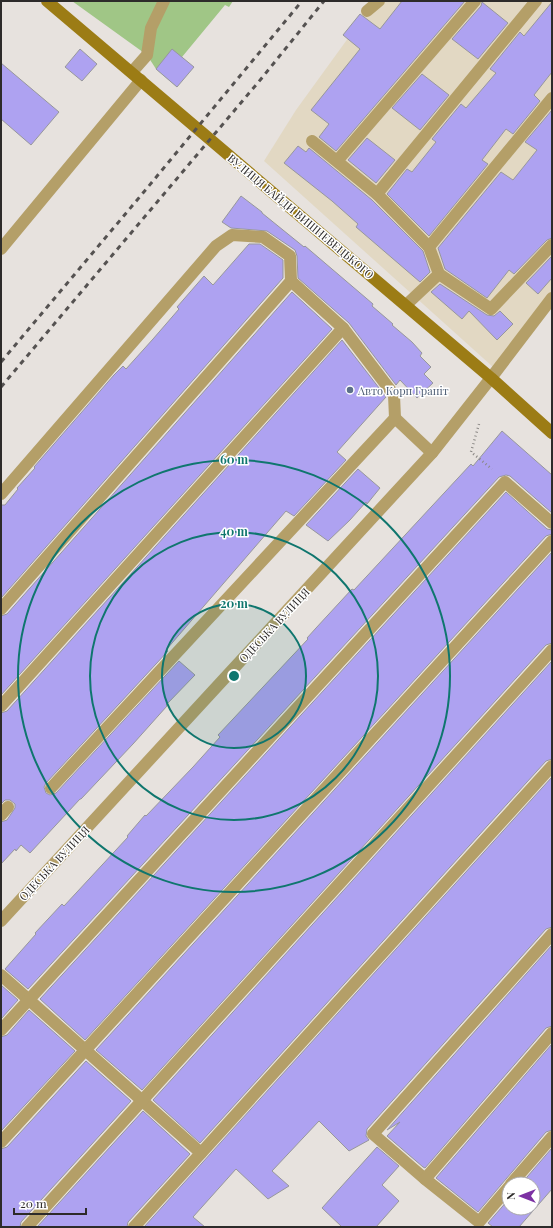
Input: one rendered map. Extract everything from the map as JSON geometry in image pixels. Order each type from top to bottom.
[{"type":"street","name":"ВУЛИЦЯ БАЙДИ ВИШНЕВЕЦЬКОГО","points":[[48,1],[406,305],[552,433]]},
{"type":"street","points":[[132,72],[147,55],[151,28],[164,1]]},
{"type":"street","points":[[366,11],[379,1]]},
{"type":"street","points":[[337,161],[475,1]]},
{"type":"street","points":[[376,194],[536,1]]},
{"type":"street","points":[[1,249],[142,80]]},
{"type":"street","points":[[429,247],[552,98]]},
{"type":"street","points":[[312,141],[376,194],[429,247],[439,274],[491,309],[552,245]]},
{"type":"street","points":[[1,494],[216,246],[232,235],[263,237],[290,256],[291,282],[1,609]]},
{"type":"street","points":[[406,305],[439,274]]},
{"type":"street","points":[[51,788],[394,418],[394,395],[343,328],[291,282]]},
{"type":"street","name":"ОДЕСЬКА ВУЛИЦЯ","points":[[1,921],[432,453],[552,298]]},
{"type":"street","points":[[1,706],[343,328]]},
{"type":"street","points":[[394,418],[432,453]]},
{"type":"street","points":[[1,1030],[506,482],[552,522]]},
{"type":"street","points":[[1,1142],[552,541]]},
{"type":"street","points":[[27,1227],[552,650]]},
{"type":"street","points":[[134,1227],[552,766]]},
{"type":"street","points":[[501,1196],[479,1222],[425,1179],[373,1134],[552,934]]},
{"type":"street","points":[[1,975],[201,1153]]},
{"type":"street","points":[[425,1179],[552,1033]]},
{"type":"street","points":[[518,1176],[552,1137]]},
{"type":"path","points":[[479,422],[471,452],[506,482]]},
{"type":"shaded area","points":[[375,1],[552,1],[552,292],[493,367],[264,161],[296,110]]},
{"type":"green space","points":[[72,1],[233,1],[229,7],[225,5],[182,57],[177,87],[156,69],[147,55]]},
{"type":"building","points":[[402,1],[465,1],[336,151],[319,137],[329,124],[311,110],[360,49],[343,35],[360,14],[380,29]]},
{"type":"building","points":[[482,2],[508,23],[478,59],[452,39],[481,6]]},
{"type":"building","points":[[552,2],[552,72],[534,95],[540,101],[513,134],[506,129],[482,160],[488,164],[429,236],[387,194],[407,169],[412,172],[436,142],[432,139],[461,104],[466,108],[496,73],[490,69],[520,32],[524,36]]},
{"type":"building","points":[[80,49],[97,64],[82,81],[65,67]]},
{"type":"building","points":[[172,49],[194,67],[177,87],[156,69]]},
{"type":"building","points":[[1,63],[59,112],[31,145],[1,119]]},
{"type":"building","points":[[422,74],[449,95],[420,130],[392,108]]},
{"type":"building","points":[[552,110],[552,238],[547,240],[514,274],[509,270],[487,298],[445,269],[438,248],[501,172],[513,180],[537,150],[525,142]]},
{"type":"building","points":[[367,138],[395,160],[376,183],[348,160]]},
{"type":"building","points":[[298,146],[306,152],[309,148],[372,200],[423,251],[430,272],[420,282],[356,227],[358,224],[332,201],[284,163]]},
{"type":"building","points":[[241,196],[304,247],[305,246],[373,304],[372,306],[393,324],[392,325],[412,342],[422,353],[420,356],[431,367],[424,374],[433,383],[417,398],[400,380],[396,385],[349,323],[298,278],[297,256],[295,250],[267,231],[231,228],[222,222]]},
{"type":"building","points":[[249,244],[260,244],[283,260],[283,278],[1,598],[1,505],[5,505],[18,489],[17,488],[35,468],[34,467],[114,375],[123,366],[126,369],[153,339],[179,309],[177,307],[204,276],[213,285]]},
{"type":"building","points":[[552,256],[552,278],[538,294],[526,283]]},
{"type":"building","points":[[440,284],[487,315],[494,316],[500,311],[513,324],[497,340],[469,311],[462,319],[431,292]]},
{"type":"building","points":[[292,292],[332,329],[1,695],[1,616],[7,614]]},
{"type":"building","points":[[342,340],[386,397],[337,452],[346,460],[294,516],[286,511],[166,650],[168,651],[46,783],[44,787],[46,793],[50,795],[56,793],[179,661],[195,675],[166,705],[167,706],[133,744],[30,853],[21,845],[16,851],[15,849],[1,864],[1,822],[7,820],[15,808],[15,804],[10,800],[5,800],[1,804],[1,713],[7,711]]},
{"type":"building","points":[[502,431],[552,475],[552,513],[510,476],[506,475],[499,477],[28,989],[5,969],[36,934],[35,933],[62,904],[64,906],[128,837],[127,836],[145,815],[146,816],[193,767],[220,737],[218,735],[308,639],[307,638],[352,589],[354,590],[471,464],[473,466]]},
{"type":"building","points":[[358,469],[380,488],[367,504],[366,502],[328,541],[306,525]]},
{"type":"building","points":[[506,492],[547,529],[552,530],[552,534],[546,536],[85,1040],[40,999]]},
{"type":"building","points":[[552,552],[552,643],[546,645],[142,1090],[96,1050]]},
{"type":"building","points":[[552,661],[552,759],[546,761],[200,1143],[153,1100]]},
{"type":"building","points":[[552,777],[552,927],[546,929],[367,1129],[366,1136],[369,1140],[349,1151],[319,1121],[272,1171],[289,1186],[268,1199],[236,1169],[193,1217],[205,1227],[144,1227]]},
{"type":"building","points":[[552,945],[552,1026],[546,1028],[425,1168],[423,1167],[387,1136],[400,1122],[387,1130]]},
{"type":"building","points":[[1,985],[18,1000],[1,1019]]},
{"type":"building","points":[[29,1010],[75,1051],[1,1131],[1,1037],[7,1035]]},
{"type":"building","points":[[552,1044],[552,1130],[546,1132],[509,1176],[501,1176],[501,1185],[478,1212],[436,1178]]},
{"type":"building","points":[[86,1061],[131,1101],[21,1222],[20,1227],[1,1227],[1,1149],[7,1147]]},
{"type":"building","points":[[143,1111],[190,1154],[128,1222],[127,1227],[37,1227]]},
{"type":"building","points":[[377,1147],[399,1166],[382,1185],[399,1201],[376,1227],[342,1227],[322,1208]]},
{"type":"building","points":[[552,1148],[552,1189],[541,1202],[541,1176],[528,1176]]},
{"type":"building","points":[[501,1208],[501,1216],[529,1216],[519,1227],[493,1227],[488,1223]]},
{"type":"railway","points":[[1,362],[302,1]]},
{"type":"railway","points":[[1,387],[261,79],[324,1]]},
{"type":"place","name":"Авто Корп Граніт","points":[[350,390]]}]
